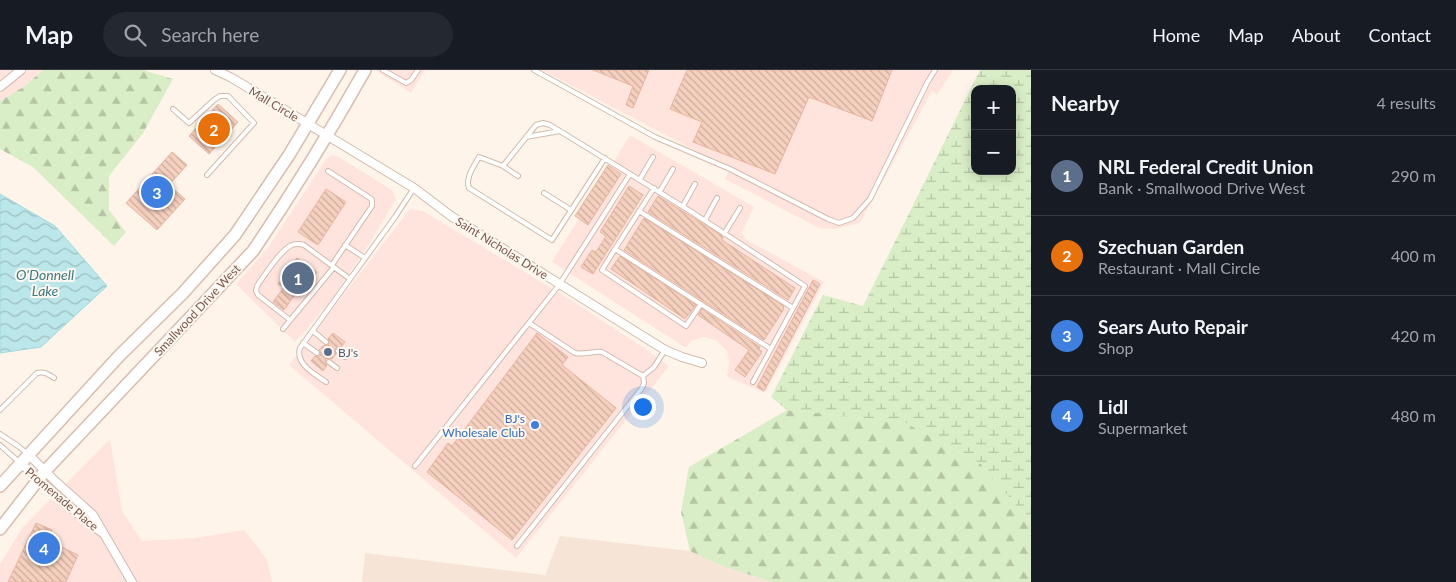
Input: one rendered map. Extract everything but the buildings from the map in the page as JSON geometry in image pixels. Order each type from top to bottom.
[{"type":"main road","name":"Smallwood Drive West","points":[[0,486],[119,356],[182,293],[234,235],[250,214],[308,124],[340,70]]},
{"type":"main road","name":"Smallwood Drive West","points":[[0,529],[42,475],[253,251],[327,136],[365,70]]},
{"type":"street","points":[[0,87],[21,70]]},
{"type":"street","name":"Mall Circle","points":[[215,70],[232,78],[308,124]]},
{"type":"street","name":"Saint Nicholas Drive","points":[[308,124],[414,188],[451,216],[665,350],[682,358],[702,363]]},
{"type":"street","name":"Promenade Place","points":[[28,454],[42,475],[86,522],[105,534],[132,582]]},
{"type":"street","name":"Promenade Place","points":[[20,463],[42,475]]},
{"type":"lane","points":[[383,70],[406,83],[412,80],[417,70]]},
{"type":"lane","points":[[534,70],[655,137],[730,169],[839,223],[852,218],[870,199],[927,82],[935,70]]},
{"type":"lane","points":[[173,109],[189,123],[211,102],[220,96],[228,96],[254,123],[207,176]]},
{"type":"lane","points":[[502,166],[536,124],[550,125],[660,191],[805,286],[753,382]]},
{"type":"lane","points":[[526,137],[560,131]]},
{"type":"lane","points":[[518,176],[502,166],[480,157],[469,176],[467,184],[469,188],[552,240],[605,158]]},
{"type":"lane","points":[[640,179],[653,157]]},
{"type":"lane","points":[[660,191],[673,169]]},
{"type":"lane","points":[[283,329],[333,266],[372,206],[372,200],[328,171]]},
{"type":"lane","points":[[415,466],[559,285],[630,174]]},
{"type":"lane","points":[[683,206],[695,184]]},
{"type":"lane","points":[[326,382],[300,361],[298,350],[414,188]]},
{"type":"lane","points":[[654,188],[602,270],[686,326],[701,304]]},
{"type":"lane","points":[[544,193],[572,210]]},
{"type":"lane","points":[[704,220],[717,198]]},
{"type":"lane","points":[[724,234],[740,208]]},
{"type":"lane","points":[[639,210],[793,308]]},
{"type":"lane","points":[[290,320],[258,295],[256,291],[257,286],[275,261],[289,246],[304,245],[350,279]]},
{"type":"lane","points":[[345,245],[364,258]]},
{"type":"lane","points":[[615,248],[771,349]]},
{"type":"lane","points":[[529,323],[575,353],[602,352],[643,376]]},
{"type":"lane","points":[[313,331],[326,342]]},
{"type":"lane","points":[[303,343],[317,353]]},
{"type":"lane","points":[[643,376],[654,367],[665,350]]},
{"type":"lane","points":[[338,351],[345,357]]},
{"type":"lane","points":[[329,362],[337,368]]},
{"type":"lane","points":[[0,410],[37,373],[46,373],[54,378]]},
{"type":"lane","points":[[517,546],[642,388],[644,383],[643,376]]},
{"type":"lane","points":[[0,434],[28,454]]},
{"type":"lane","points":[[0,445],[20,463]]},
{"type":"shaded area","points":[[0,70],[43,70],[25,86],[0,101]]},
{"type":"shaded area","points":[[375,70],[425,70],[411,93]]},
{"type":"shaded area","points":[[542,70],[953,70],[937,95],[932,91],[860,223],[834,229],[819,228],[725,179],[730,169]]},
{"type":"shaded area","points":[[630,135],[754,207],[742,232],[745,239],[824,282],[765,393],[727,377],[729,361],[727,351],[716,340],[704,337],[692,340],[686,348],[552,262]]},
{"type":"shaded area","points":[[333,155],[392,190],[396,199],[371,241],[329,303],[295,342],[236,284],[268,248],[327,158]]},
{"type":"shaded area","points":[[410,209],[423,211],[568,298],[669,366],[516,558],[289,365]]},
{"type":"shaded area","points":[[110,439],[122,511],[142,541],[195,538],[244,530],[267,559],[272,582],[0,582],[0,564],[22,528]]},
{"type":"shaded area","points":[[560,536],[690,551],[725,567],[772,582],[362,582],[365,553],[545,575]]},
{"type":"green space","points":[[43,70],[143,70],[173,79],[143,133],[109,176],[109,210],[126,232],[114,246],[33,167],[0,149],[0,101],[25,86]]},
{"type":"green space","points":[[980,70],[1031,70],[1031,523],[981,464],[904,422],[787,410],[771,397],[823,295],[863,306],[971,88],[971,175],[1016,175],[1016,85],[973,85]]},
{"type":"green space","points":[[787,410],[904,422],[981,464],[1031,523],[1031,582],[772,582],[725,567],[690,551],[681,512],[689,467]]},
{"type":"water","name":"O'Donnell Lake","points":[[0,194],[55,226],[107,286],[41,347],[0,353]]},
{"type":"place","name":"Szechuan Garden","points":[[214,129]]},
{"type":"place","name":"Sears Auto Repair","points":[[157,192]]},
{"type":"place","name":"NRL Federal Credit Union","points":[[298,278]]},
{"type":"place","name":"BJ's","points":[[328,352]]},
{"type":"place","name":"BJ's Wholesale Club","points":[[535,425]]},
{"type":"place","name":"Lidl","points":[[44,548]]}]
